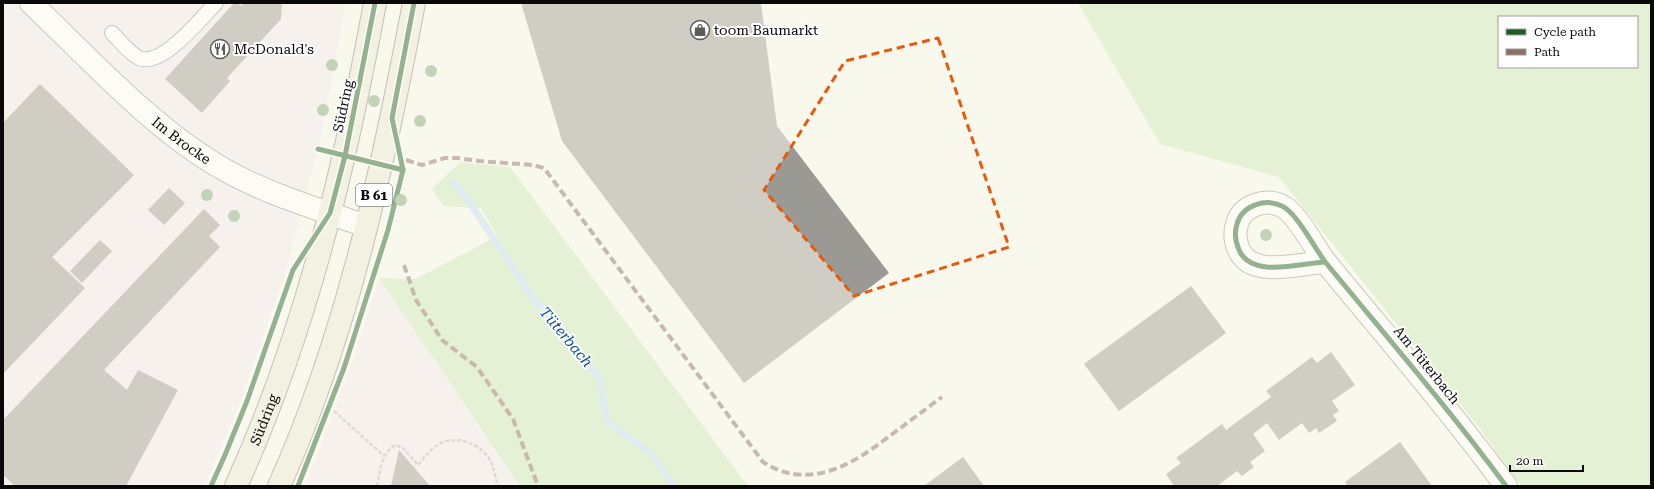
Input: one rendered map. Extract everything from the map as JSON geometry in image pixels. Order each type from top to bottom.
[{"type":"main road","name":"Südring","points":[[236,486],[277,384],[292,341],[330,213],[345,156],[375,3]]},
{"type":"main road","name":"B 61","points":[[279,486],[308,418],[330,355],[366,226],[392,118],[414,3]]},
{"type":"street","name":"Im Brocke","points":[[31,3],[141,108],[201,155],[242,179],[366,226]]},
{"type":"street","name":"Am Tüterbach","points":[[1325,262],[1420,374],[1506,486]]},
{"type":"lane","points":[[112,33],[135,56],[141,58],[156,58],[185,35],[216,3]]},
{"type":"path","points":[[764,26],[786,29]]},
{"type":"path","points":[[330,407],[384,456]]},
{"type":"path","points":[[377,486],[384,456],[390,448],[395,445],[403,448],[418,465],[430,450],[442,443],[457,441],[480,447],[490,459],[499,486]]},
{"type":"highlighted area","points":[[938,38],[1009,247],[854,296],[764,190],[845,61]]},
{"type":"shaded area","points":[[3,3],[346,3],[321,136],[285,274],[240,403],[204,486],[3,486]]},
{"type":"shaded area","points":[[379,278],[520,486],[305,486],[352,364]]},
{"type":"green space","points":[[1078,3],[1651,3],[1651,486],[1521,486],[1478,426],[1279,177],[1160,144]]},
{"type":"green space","points":[[460,162],[510,167],[748,486],[520,486],[379,278],[416,279],[497,236],[481,208],[443,206],[432,189]]},
{"type":"building","points":[[234,3],[241,6],[244,3],[282,3],[281,19],[227,78],[230,81],[202,113],[165,79]]},
{"type":"building","points":[[521,3],[761,3],[777,126],[889,273],[744,383],[562,141]]},
{"type":"building","points":[[40,84],[134,175],[52,257],[85,288],[3,374],[3,123]]},
{"type":"building","points":[[169,188],[185,203],[164,225],[148,210]]},
{"type":"building","points":[[204,209],[220,225],[209,236],[220,247],[104,370],[127,390],[138,370],[178,390],[126,486],[15,486],[3,475],[3,420]]},
{"type":"building","points":[[100,240],[112,251],[82,283],[70,271]]},
{"type":"building","points":[[1191,286],[1226,333],[1119,411],[1084,364]]},
{"type":"building","points":[[1331,352],[1355,385],[1332,401],[1339,411],[1333,415],[1337,421],[1319,433],[1316,428],[1309,433],[1302,423],[1279,440],[1267,423],[1253,434],[1265,451],[1250,462],[1254,467],[1242,476],[1237,471],[1217,486],[1174,486],[1166,474],[1181,463],[1176,458],[1222,424],[1226,430],[1271,397],[1266,391],[1312,357],[1317,363]]},
{"type":"building","points":[[1400,442],[1432,486],[1348,486],[1345,482]]},
{"type":"building","points":[[399,450],[424,479],[430,486],[391,486]]},
{"type":"building","points":[[963,457],[984,486],[924,486]]},
{"type":"waterway","name":"Tüterbach","points":[[453,183],[464,194],[533,298],[599,377],[607,421],[653,455],[674,486]]},
{"type":"marked path","points":[[406,160],[422,165],[445,158],[457,158],[533,165],[544,168],[763,462],[779,470],[794,474],[810,475],[840,467],[869,451],[942,397]]},
{"type":"marked path","points":[[404,265],[416,300],[442,340],[477,367],[513,419],[538,486]]},
{"type":"cycle path","points":[[211,486],[247,401],[293,270],[330,213],[345,156],[375,3]]},
{"type":"cycle path","points":[[298,486],[344,368],[388,230],[403,170],[392,118],[414,3]]},
{"type":"cycle path","points":[[318,149],[403,170]]},
{"type":"cycle path","points":[[1325,262],[1278,267],[1265,267],[1254,264],[1245,259],[1239,250],[1235,237],[1235,231],[1240,217],[1249,208],[1262,203],[1282,206],[1294,216],[1326,263],[1440,401],[1506,486]]},
{"type":"place","name":"toom Baumarkt","points":[[700,30]]},
{"type":"place","name":"McDonald's","points":[[220,49]]}]
